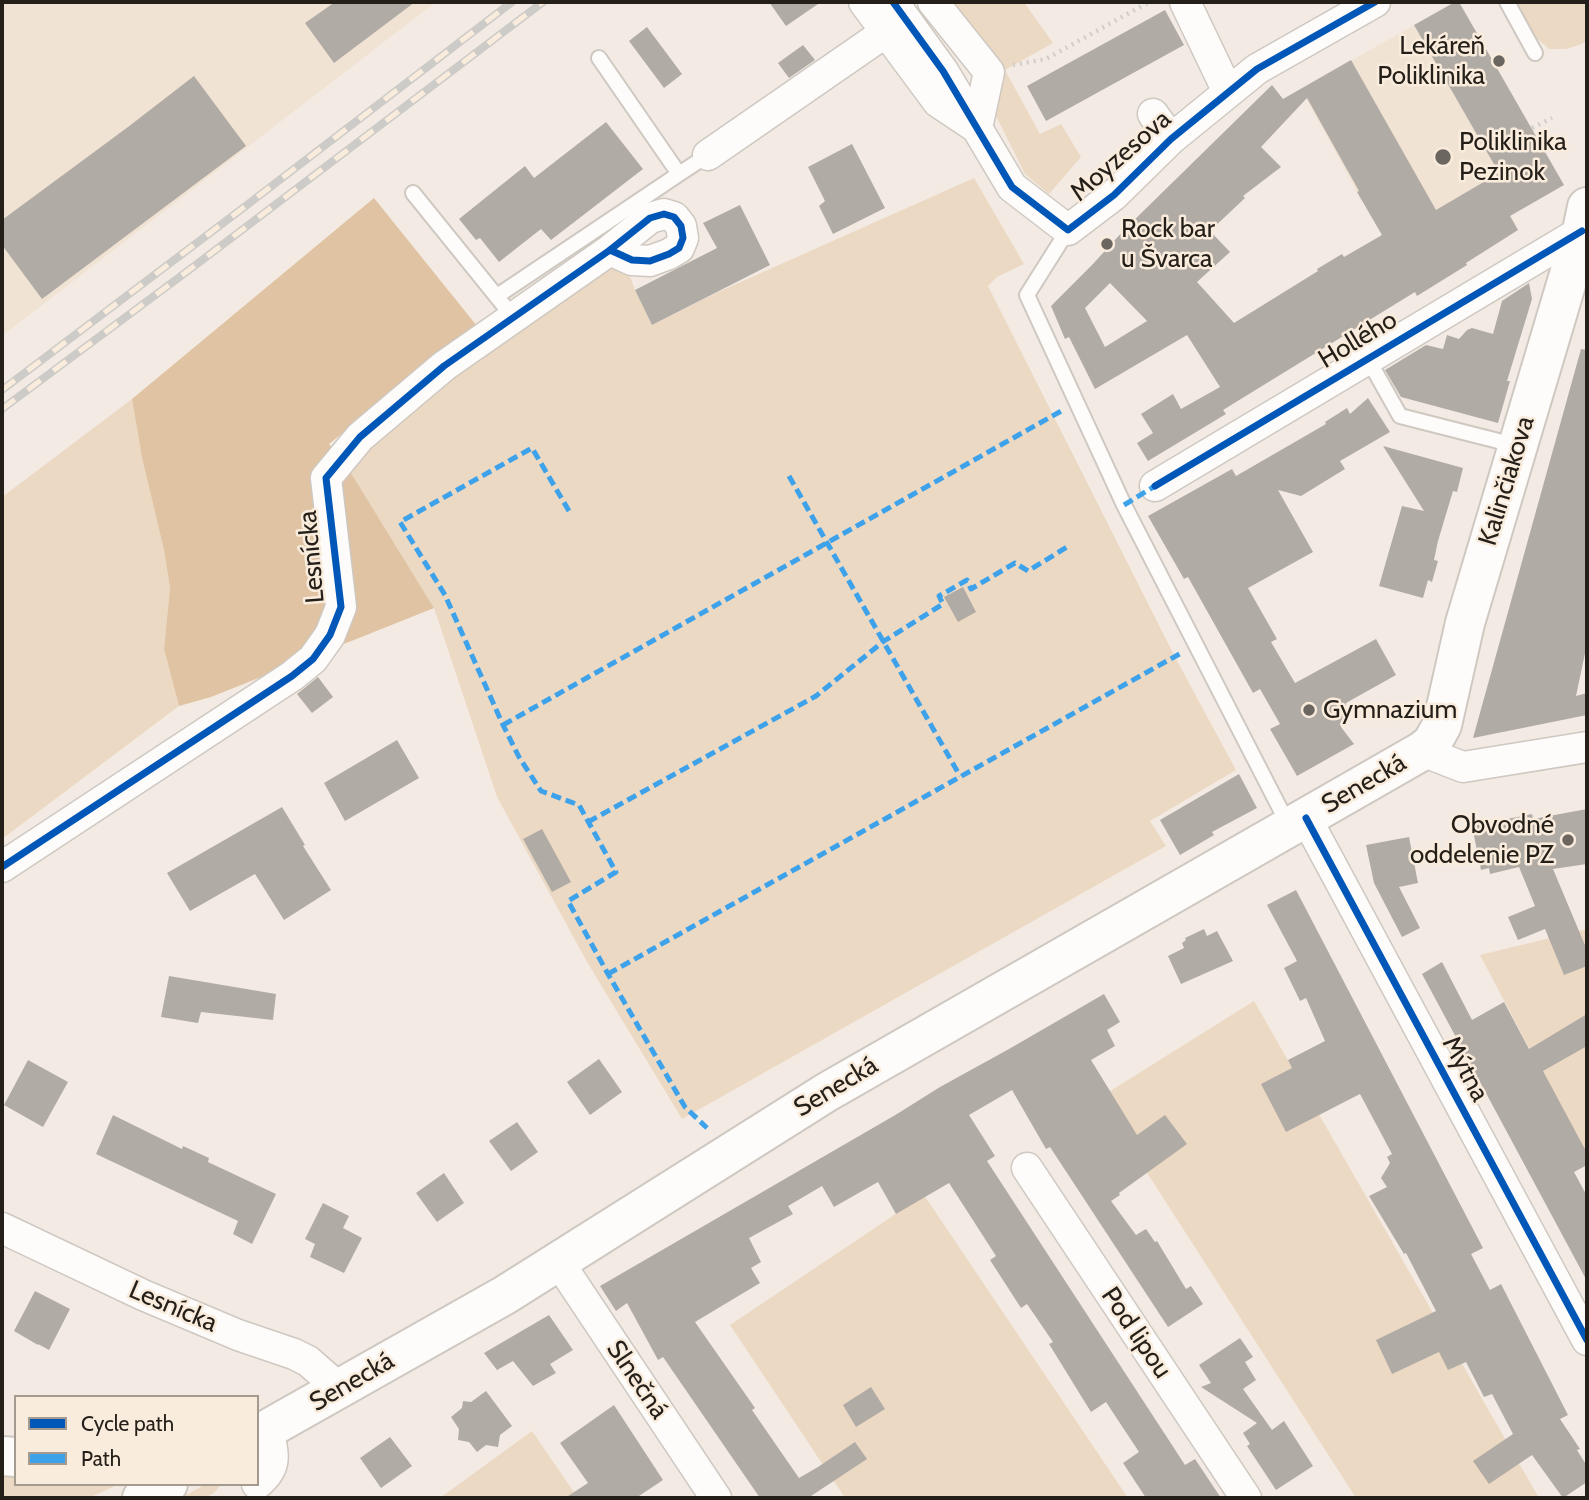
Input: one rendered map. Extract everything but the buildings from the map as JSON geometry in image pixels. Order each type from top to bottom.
[{"type":"main road","name":"Kalinčiakova","points":[[1422,751],[1432,743],[1442,725],[1465,623],[1585,219]]},
{"type":"main road","name":"Senecká","points":[[325,1397],[505,1296],[827,1092],[1422,751]]},
{"type":"main road","points":[[261,1425],[325,1397]]},
{"type":"main road","points":[[142,1498],[164,1486]]},
{"type":"street","points":[[864,2],[938,102],[977,128],[989,72],[933,2]]},
{"type":"street","name":"Moyzesova","points":[[893,2],[943,71],[1012,187],[1068,230],[1114,195],[1171,139],[1257,69],[1375,2]]},
{"type":"street","points":[[1185,2],[1228,92]]},
{"type":"street","points":[[708,155],[886,32]]},
{"type":"street","points":[[1153,114],[1171,139]]},
{"type":"street","name":"Hollého","points":[[1155,486],[1368,359],[1585,219]]},
{"type":"street","name":"Lesnícka","points":[[2,867],[292,676],[313,659],[330,635],[341,607],[326,478],[360,437],[444,366],[506,307],[610,250]]},
{"type":"street","points":[[1422,751],[1464,767],[1587,747]]},
{"type":"street","name":"Mýtna","points":[[1298,822],[1587,1340]]},
{"type":"street","name":"Pod lipou","points":[[1027,1168],[1246,1498]]},
{"type":"street","name":"Lesnícka","points":[[2,1228],[143,1295],[238,1335],[294,1354],[307,1361],[325,1397]]},
{"type":"street","name":"Slnečná","points":[[558,1261],[716,1498]]},
{"type":"street","points":[[259,1482],[268,1475],[274,1459],[261,1425]]},
{"type":"street","points":[[240,1498],[255,1486]]},
{"type":"lane","points":[[1507,2],[1535,53]]},
{"type":"lane","points":[[598,58],[679,174]]},
{"type":"lane","points":[[413,193],[506,307],[679,174],[708,155]]},
{"type":"lane","points":[[1068,230],[1027,295],[1124,505],[1298,822]]},
{"type":"lane","points":[[1368,359],[1400,416],[1518,446]]},
{"type":"path","points":[[1002,67],[1046,59],[1149,2]]},
{"type":"path","points":[[1532,128],[1552,118]]},
{"type":"shaded area","points":[[2,2],[436,2],[2,336]]},
{"type":"shaded area","points":[[925,2],[1024,2],[1053,43],[1005,70],[1040,134],[1061,124],[1081,157],[1049,194],[1025,174],[980,84]]},
{"type":"shaded area","name":"Poliklinika Pezinok","points":[[1459,2],[1564,185],[1511,215],[1518,230],[1417,296],[1301,89]]},
{"type":"shaded area","points":[[1515,2],[1587,2],[1587,40],[1566,49],[1549,49],[1526,29]]},
{"type":"shaded area","points":[[974,178],[1024,264],[997,277],[988,286],[1175,657],[1236,770],[1150,821],[1166,846],[682,1119],[587,962],[497,797],[434,608],[348,468],[363,443],[603,265],[627,268],[652,325],[716,293]]},
{"type":"shaded area","points":[[374,198],[477,326],[329,444],[348,468],[434,608],[211,697],[179,706],[164,649],[170,588],[132,399]]},
{"type":"shaded area","points":[[132,399],[170,588],[164,649],[179,706],[2,839],[2,497]]},
{"type":"shaded area","points":[[1587,929],[1587,1158],[1480,955]]},
{"type":"shaded area","points":[[1254,1001],[1539,1498],[1356,1498],[1099,1098]]},
{"type":"shaded area","points":[[924,1195],[1128,1498],[845,1498],[730,1325]]},
{"type":"shaded area","points":[[532,1431],[578,1498],[440,1498]]},
{"type":"shaded area","points":[[14,1472],[14,1486],[115,1486],[89,1498],[2,1498],[2,1473]]},
{"type":"shaded area","points":[[202,1486],[219,1486],[210,1495],[181,1498]]},
{"type":"railway","points":[[2,390],[512,2]]},
{"type":"railway","points":[[2,409],[543,2]]},
{"type":"marked path","points":[[503,725],[1063,410]]},
{"type":"marked path","points":[[569,511],[532,448],[400,522],[445,595],[519,757],[541,791],[579,805],[616,872],[568,901],[685,1107],[707,1128]]},
{"type":"marked path","points":[[789,476],[960,776]]},
{"type":"marked path","points":[[1124,505],[1155,486]]},
{"type":"marked path","points":[[588,822],[816,696],[884,641],[943,604],[939,596],[967,580],[971,589],[1015,563],[1028,571],[1067,547]]},
{"type":"marked path","points":[[608,974],[1183,652]]},
{"type":"cycle path","points":[[893,2],[943,71],[1012,187],[1068,230],[1114,195],[1171,139],[1257,69],[1375,2]]},
{"type":"cycle path","points":[[2,867],[292,676],[313,659],[330,635],[341,607],[326,478],[360,437],[444,366],[610,250],[650,218],[664,214],[674,217],[681,226],[683,238],[679,248],[650,261],[632,260],[610,250]]},
{"type":"cycle path","points":[[1155,486],[1582,231]]},
{"type":"cycle path","points":[[1306,818],[1587,1340]]},
{"type":"place","name":"Lekáreň Poliklinika","points":[[1499,61]]},
{"type":"place","name":"Poliklinika Pezinok","points":[[1443,157]]},
{"type":"place","name":"Rock bar u Švarca","points":[[1107,244]]},
{"type":"place","name":"Gymnazium","points":[[1309,710]]},
{"type":"place","name":"Obvodné oddelenie PZ","points":[[1568,840]]}]
